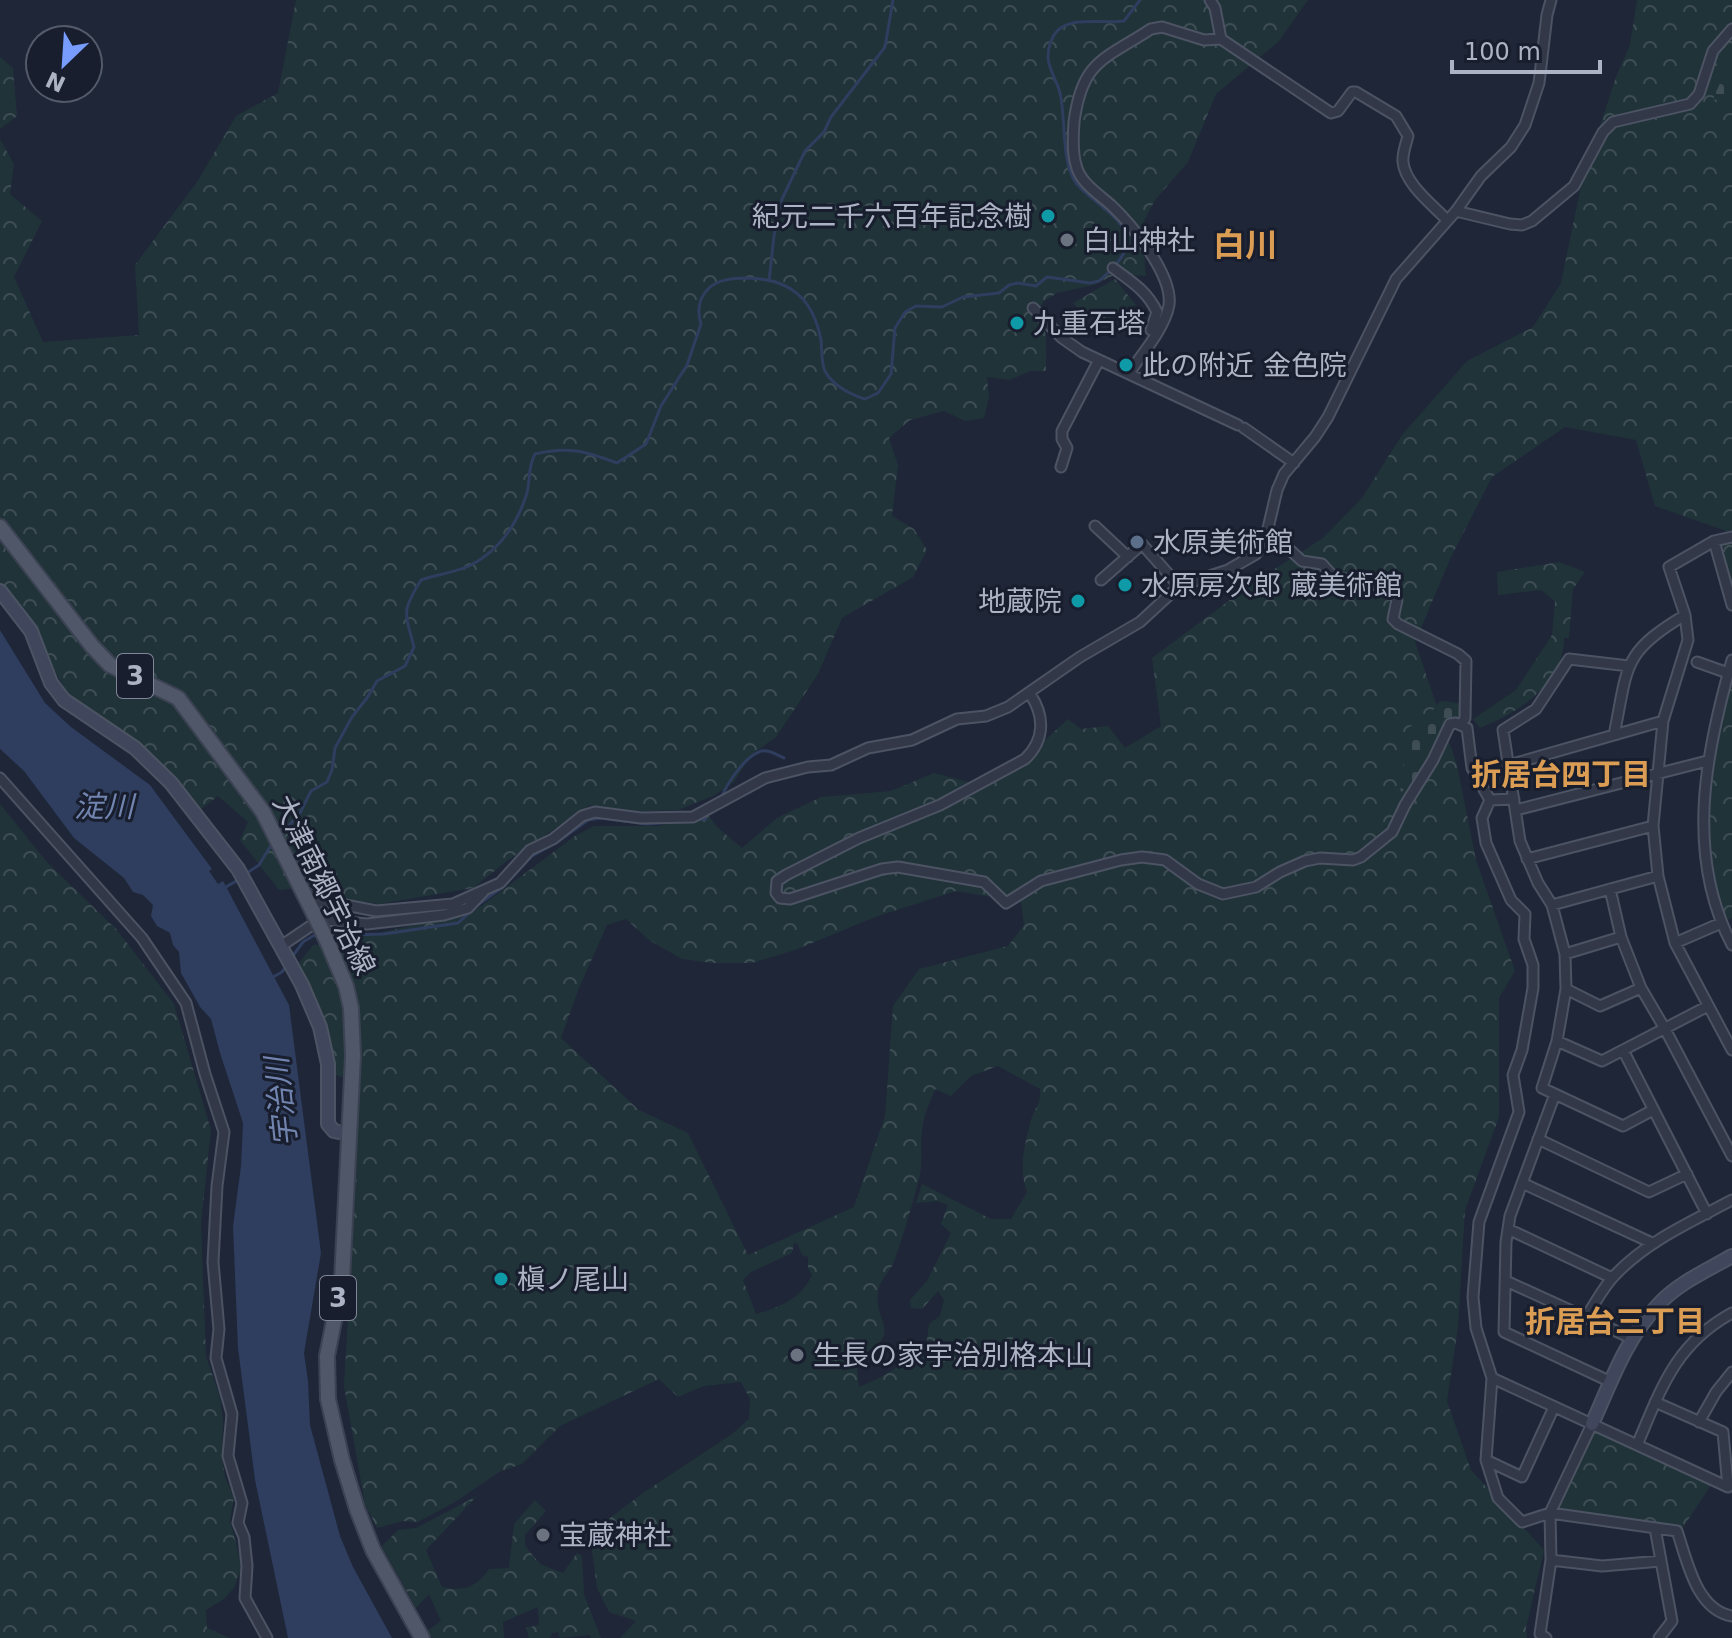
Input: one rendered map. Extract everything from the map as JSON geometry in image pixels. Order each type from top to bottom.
[{"type":"main road","name":"大津南郷宇治線","points":[[0,527],[110,665],[178,698],[244,784],[269,824],[346,986],[351,1008],[353,1056],[342,1280],[327,1356],[328,1399],[342,1460],[373,1550],[422,1638]]},
{"type":"street","points":[[1210,0],[1219,19],[1221,39]]},
{"type":"street","points":[[311,909],[325,901],[376,911],[453,904],[500,883],[530,850],[553,839],[582,816],[595,812],[641,818],[693,817],[765,778],[808,767],[831,765],[868,748],[912,740],[957,719],[986,716],[1030,694],[1080,657],[1140,622],[1179,586],[1242,564],[1256,554],[1267,534],[1284,474],[1328,417],[1396,279],[1456,211],[1481,176],[1511,147],[1525,125],[1539,83],[1551,0]]},
{"type":"street","points":[[1129,373],[1166,316],[1170,302],[1164,277],[1140,239],[1115,209],[1085,183],[1076,167],[1073,134],[1077,97],[1087,72],[1151,29],[1162,27],[1204,40],[1221,39],[1331,113],[1338,111],[1352,92],[1356,92],[1396,116],[1408,136],[1404,167],[1410,179],[1447,220]]},
{"type":"street","points":[[1456,211],[1510,224],[1522,225],[1532,221],[1574,186],[1603,132],[1613,122],[1690,104],[1699,94],[1713,51],[1732,29]]},
{"type":"street","points":[[1113,268],[1142,288],[1157,312],[1136,362]]},
{"type":"street","points":[[1033,308],[1062,338],[1099,360],[1241,426],[1294,463]]},
{"type":"street","points":[[1061,467],[1067,448],[1062,431],[1099,360]]},
{"type":"street","points":[[1095,526],[1128,557]]},
{"type":"street","points":[[1267,534],[1278,539],[1302,561],[1322,564],[1332,575],[1394,590],[1397,600],[1393,619],[1398,624],[1466,661],[1462,724]]},
{"type":"street","points":[[1732,537],[1714,541],[1669,567],[1685,615],[1689,660],[1663,721],[1653,826],[1658,876],[1675,943],[1732,1050]]},
{"type":"street","points":[[1714,541],[1732,605]]},
{"type":"street","points":[[1101,580],[1142,544],[1179,586]]},
{"type":"street","points":[[0,591],[31,631],[51,683],[64,700],[135,748],[171,783],[238,869],[284,950],[320,1027],[328,1064],[328,1124],[334,1131],[349,1134]]},
{"type":"street","points":[[1614,735],[1629,666],[1636,652],[1645,641],[1685,615]]},
{"type":"street","points":[[1629,666],[1569,659],[1536,709],[1503,730],[1520,841],[1552,905],[1565,954],[1566,989],[1557,1041],[1542,1088],[1623,1126],[1653,1110]]},
{"type":"street","points":[[1689,660],[1728,673]]},
{"type":"street","points":[[1732,660],[1707,761],[1702,848],[1721,923],[1732,945]]},
{"type":"street","points":[[1030,694],[1039,707],[1043,724],[1033,752],[1025,759],[940,805],[859,838],[786,875],[777,881],[776,893],[780,898],[790,899],[882,869],[898,867],[984,882],[1006,903],[1041,881],[1142,857],[1165,860],[1212,892],[1246,891],[1305,861],[1320,858],[1353,860],[1384,841],[1433,760],[1450,724],[1462,724],[1467,728],[1472,768],[1490,800]]},
{"type":"street","points":[[1509,765],[1663,721]]},
{"type":"street","points":[[1490,800],[1515,804],[1707,761]]},
{"type":"street","points":[[0,778],[142,938],[186,1003],[224,1132],[217,1186],[213,1262],[219,1329],[216,1358],[232,1414],[228,1456],[242,1503],[238,1523],[244,1537],[247,1566],[245,1598],[267,1638]]},
{"type":"street","points":[[1490,800],[1482,818],[1482,829],[1511,900],[1525,914],[1524,939],[1533,965],[1533,988],[1522,1050],[1513,1075],[1519,1112],[1479,1222],[1473,1297],[1476,1328],[1492,1378],[1486,1460],[1498,1498],[1522,1522],[1550,1513],[1677,1531],[1700,1594],[1726,1615],[1732,1616]]},
{"type":"street","points":[[1527,859],[1653,826]]},
{"type":"street","points":[[1552,905],[1658,876]]},
{"type":"street","points":[[1610,889],[1621,937],[1641,988],[1732,1156]]},
{"type":"street","points":[[284,950],[307,927],[326,920],[367,924],[444,915],[468,908],[484,891]]},
{"type":"street","points":[[1675,943],[1721,923]]},
{"type":"street","points":[[1565,954],[1621,937]]},
{"type":"street","points":[[1566,989],[1600,1006],[1641,988]]},
{"type":"street","points":[[1557,1041],[1602,1061],[1708,1006]]},
{"type":"street","points":[[1623,1050],[1707,1214]]},
{"type":"street","points":[[1555,1094],[1510,1216],[1504,1332],[1611,1382]]},
{"type":"street","points":[[1538,1139],[1649,1192],[1687,1174]]},
{"type":"street","points":[[1522,1183],[1652,1243]]},
{"type":"street","points":[[1586,1317],[1612,1278],[1652,1243],[1732,1200]]},
{"type":"street","points":[[1508,1229],[1612,1278]]},
{"type":"street","points":[[1546,1638],[1540,1634],[1540,1621],[1551,1560],[1550,1513],[1631,1338],[1660,1302],[1689,1280],[1731,1258]]},
{"type":"street","points":[[1506,1281],[1631,1338]]},
{"type":"street","points":[[1637,1445],[1667,1375],[1694,1339],[1732,1313]]},
{"type":"street","points":[[1699,1422],[1732,1372]]},
{"type":"street","points":[[1492,1378],[1728,1487],[1727,1430],[1699,1422],[1655,1402]]},
{"type":"street","points":[[1486,1460],[1522,1477],[1554,1407]]},
{"type":"street","points":[[1655,1528],[1672,1621],[1659,1638]]},
{"type":"street","points":[[1551,1560],[1602,1566],[1661,1561]]},
{"type":"green space","points":[[296,0],[1308,0],[1279,41],[1216,94],[1188,162],[1155,200],[1136,236],[1144,254],[1146,276],[1116,274],[1094,285],[1057,293],[1044,301],[1039,309],[1045,332],[1046,371],[1031,371],[1009,380],[987,377],[989,397],[984,418],[965,421],[944,411],[910,420],[889,438],[898,465],[892,516],[914,529],[927,550],[913,577],[842,618],[818,674],[776,737],[751,755],[734,782],[715,795],[678,810],[627,812],[590,805],[473,888],[379,904],[320,896],[305,887],[279,890],[240,840],[248,822],[218,796],[200,810],[68,694],[21,614],[0,588],[0,139],[14,164],[10,194],[42,221],[14,277],[43,342],[139,335],[135,265],[197,182],[236,116],[278,93]]},
{"type":"green space","points":[[1637,0],[1732,0],[1732,605],[1714,541],[1729,532],[1655,506],[1636,440],[1565,427],[1492,477],[1451,557],[1415,642],[1457,765],[1476,860],[1515,971],[1499,998],[1499,1117],[1465,1210],[1458,1327],[1447,1401],[1471,1470],[1544,1550],[1526,1628],[1527,1638],[620,1638],[636,1621],[609,1612],[597,1588],[591,1544],[610,1518],[749,1419],[750,1399],[741,1382],[704,1386],[678,1397],[659,1379],[560,1426],[522,1464],[499,1472],[455,1502],[418,1522],[403,1521],[377,1528],[365,1504],[344,1386],[356,1184],[358,1083],[336,1075],[325,1020],[299,963],[313,945],[473,912],[575,836],[594,826],[658,826],[708,815],[742,848],[777,818],[821,797],[891,791],[934,773],[984,786],[1031,760],[1042,743],[1068,719],[1081,729],[1108,726],[1125,748],[1161,726],[1152,658],[1250,585],[1323,538],[1362,498],[1402,435],[1467,361],[1533,327],[1561,283],[1582,181],[1616,77],[1630,45]],"holes":[[[956,891],[1021,902],[1024,925],[1008,946],[919,969],[893,1006],[885,1116],[854,1207],[748,1255],[688,1133],[639,1110],[561,1038],[607,925],[626,919],[649,940],[682,959],[752,963],[795,950],[875,917]],[[998,1066],[1040,1089],[1040,1099],[1031,1120],[1023,1156],[1027,1192],[1011,1219],[991,1219],[922,1184],[916,1203],[937,1201],[948,1205],[941,1224],[951,1233],[927,1281],[910,1300],[911,1308],[922,1309],[938,1291],[944,1300],[940,1316],[929,1324],[926,1347],[886,1374],[859,1387],[857,1367],[861,1355],[875,1347],[885,1332],[879,1309],[879,1288],[894,1262],[916,1189],[927,1111],[935,1089],[951,1096],[971,1076]],[[794,1243],[797,1243],[802,1255],[808,1257],[812,1275],[802,1290],[789,1301],[756,1314],[743,1280],[751,1272],[792,1253]]]},
{"type":"green space","points":[[1732,56],[1732,103],[1713,99]]},
{"type":"green space","points":[[0,57],[13,68],[17,116],[0,129]]},
{"type":"green space","points":[[1115,279],[1136,305],[1103,321],[1090,312],[1082,313],[1073,303]]},
{"type":"green space","points":[[1559,562],[1585,572],[1573,589],[1569,638],[1564,638],[1556,669],[1536,695],[1509,714],[1480,728],[1473,719],[1516,690],[1552,635],[1555,601],[1541,590],[1498,595],[1497,572]]},
{"type":"green space","points":[[1732,660],[1732,918],[1721,923],[1702,848],[1707,761]]},
{"type":"green space","points":[[1439,702],[1462,704],[1461,719],[1447,719],[1412,786],[1401,792],[1399,782],[1408,748],[1409,727],[1426,719]]},
{"type":"green space","points":[[0,804],[47,862],[117,930],[174,1004],[211,1130],[201,1224],[206,1356],[220,1397],[222,1458],[225,1477],[234,1497],[230,1520],[242,1567],[234,1588],[224,1599],[206,1610],[207,1628],[230,1638],[0,1638]]},
{"type":"green space","points":[[1598,1430],[1713,1482],[1682,1529],[1555,1511],[1593,1432]]},
{"type":"green space","points":[[477,1496],[426,1550],[442,1587],[469,1587],[489,1569],[509,1568],[514,1524],[535,1500],[546,1511],[525,1535],[525,1546],[540,1564],[563,1573],[577,1553],[582,1556],[584,1595],[601,1638],[591,1638],[590,1635],[560,1638],[558,1632],[552,1633],[550,1638],[529,1638],[526,1628],[539,1625],[538,1607],[503,1622],[504,1638],[432,1638],[427,1631],[441,1621],[429,1594],[416,1608],[382,1546],[398,1530],[416,1528]]},
{"type":"water","name":"淀川","points":[[0,630],[45,703],[71,727],[150,785],[212,869],[209,871],[218,884],[223,881],[289,1005],[321,1253],[304,1353],[310,1425],[340,1536],[353,1567],[392,1638],[288,1638],[255,1480],[238,1348],[233,1226],[243,1123],[211,1019],[200,1007],[181,973],[179,952],[173,945],[170,933],[157,926],[151,916],[153,905],[143,895],[133,892],[124,878],[74,838],[24,771],[0,749]]},
{"type":"waterway","points":[[769,281],[782,199],[805,151],[824,132],[831,117],[885,47],[893,0]]},
{"type":"waterway","points":[[281,834],[300,813],[311,791],[327,782],[335,748],[377,681],[405,666],[414,647],[407,619],[408,606],[421,580],[469,566],[498,545],[522,507],[535,454],[576,451],[617,463],[646,444],[661,406],[687,365],[701,324],[700,302],[711,286],[732,279],[763,279],[776,282],[797,294],[817,325],[828,376],[842,389],[865,399],[878,393],[891,374],[895,328],[905,312],[916,306],[942,307],[963,297],[999,293],[1009,285],[1036,286],[1047,277],[1090,283],[1099,281],[1108,273],[1124,253],[1126,234],[1115,218],[1082,189],[1071,174],[1062,103],[1048,58],[1050,43],[1058,30],[1072,23],[1124,21],[1140,0]]},
{"type":"waterway","points":[[722,796],[738,771],[754,755],[765,751],[784,758]]},
{"type":"waterway","points":[[330,932],[384,934],[458,923],[504,886],[532,856],[588,820],[601,818],[647,824],[706,819]]},
{"type":"waterway","points":[[244,875],[259,865],[273,842]]},
{"type":"waterway","points":[[224,888],[238,880]]},
{"type":"waterway","points":[[292,957],[303,942],[318,933]]},
{"type":"waterway","points":[[273,977],[288,964]]},
{"type":"place","name":"紀元二千六百年記念樹","points":[[1048,216]]},
{"type":"place","name":"白山神社","points":[[1067,240]]},
{"type":"place","name":"九重石塔","points":[[1017,323]]},
{"type":"place","name":"此の附近 金色院","points":[[1126,365]]},
{"type":"place","name":"水原美術館","points":[[1137,542]]},
{"type":"place","name":"水原房次郎 蔵美術館","points":[[1125,585]]},
{"type":"place","name":"地蔵院","points":[[1078,601]]},
{"type":"place","name":"槇ノ尾山","points":[[501,1279]]},
{"type":"place","name":"生長の家宇治別格本山","points":[[797,1355]]},
{"type":"place","name":"宝蔵神社","points":[[543,1535]]},
{"type":"district","name":"白川","points":[[1245,245]]},
{"type":"district","name":"折居台四丁目","points":[[1561,774]]},
{"type":"district","name":"折居台三丁目","points":[[1615,1321]]},
{"type":"water label","name":"宇治川","points":[[281,1102]]}]
